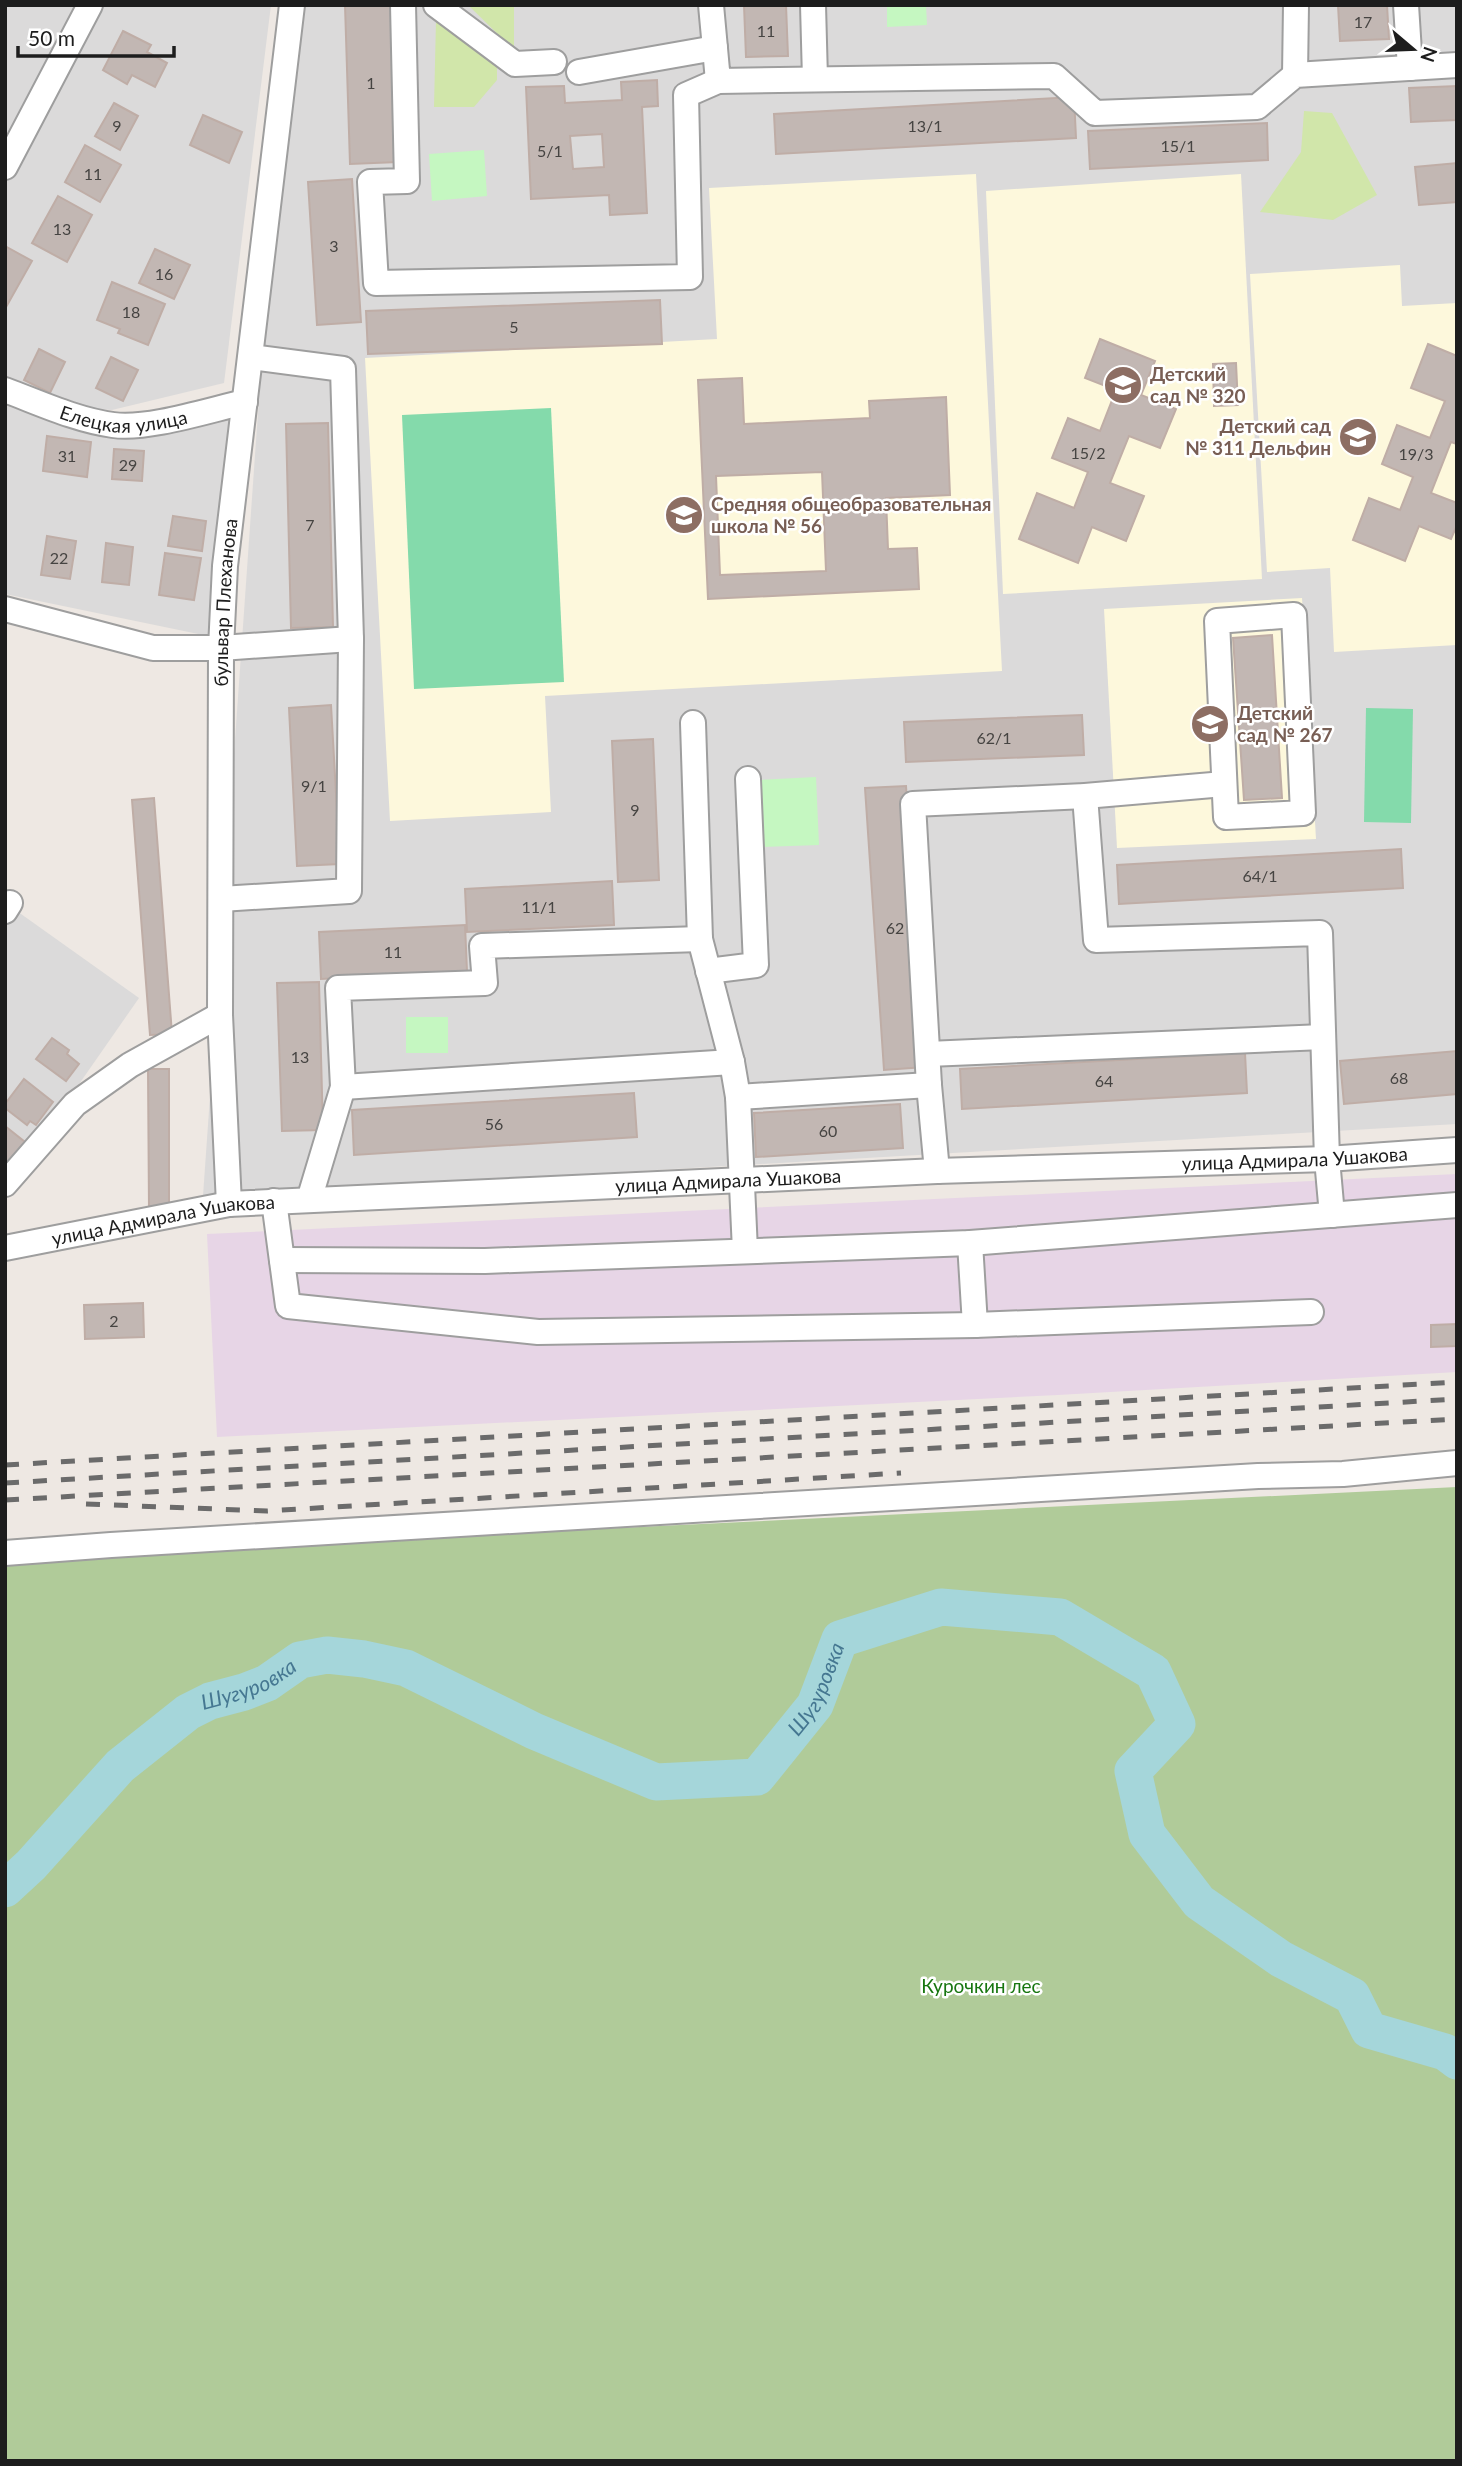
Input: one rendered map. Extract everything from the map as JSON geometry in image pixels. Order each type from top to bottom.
[{"type":"street","points":[[5,167],[90,5]]},
{"type":"street","name":"бульвар Плеханова","points":[[229,1204],[220,1015],[221,648],[226,566],[292,5]]},
{"type":"street","points":[[403,5],[407,181],[370,182],[376,283],[690,276],[686,95],[718,81],[1054,76],[1095,113],[1257,107],[1295,75],[1457,65]]},
{"type":"street","points":[[436,5],[515,64],[554,62]]},
{"type":"street","points":[[711,5],[718,81]]},
{"type":"street","points":[[813,5],[815,79]]},
{"type":"street","points":[[1295,75],[1296,5]]},
{"type":"street","points":[[1406,5],[1410,68]]},
{"type":"street","points":[[579,72],[715,48]]},
{"type":"street","points":[[221,899],[349,891],[351,639],[343,369],[251,357]]},
{"type":"street","name":"Елецкая улица","points":[[5,390],[80,417],[114,426],[147,424],[245,402]]},
{"type":"street","points":[[5,609],[153,648],[221,648],[351,639]]},
{"type":"street","points":[[1294,615],[1303,813],[1226,817],[1224,784],[1217,621],[1294,615]]},
{"type":"street","points":[[693,723],[700,939],[732,1062],[738,1097],[745,1251]]},
{"type":"street","points":[[708,971],[756,965],[748,779]]},
{"type":"street","points":[[937,1171],[929,1085],[913,804],[1085,796],[1224,784]]},
{"type":"street","points":[[1085,796],[1096,940],[1321,933],[1327,1159],[1332,1215]]},
{"type":"street","points":[[309,1200],[343,1087],[338,988],[485,983],[482,946],[700,939]]},
{"type":"street","points":[[5,1184],[75,1104],[130,1065],[220,1015]]},
{"type":"street","points":[[928,1054],[1323,1037]]},
{"type":"street","points":[[343,1087],[732,1062]]},
{"type":"street","points":[[738,1097],[929,1085]]},
{"type":"street","name":"улица Адмирала Ушакова","points":[[5,1248],[229,1204],[937,1171],[1327,1159],[1457,1150]]},
{"type":"street","points":[[274,1201],[288,1306],[538,1332],[975,1325],[1311,1312]]},
{"type":"street","points":[[282,1260],[485,1261],[970,1243],[1457,1205]]},
{"type":"street","points":[[970,1243],[975,1325]]},
{"type":"street","points":[[5,1553],[1222,1478],[1343,1474],[1457,1463]]},
{"type":"shaded area","points":[[5,5],[86,5],[5,160]]},
{"type":"shaded area","points":[[100,5],[271,5],[224,383],[112,410],[77,408],[5,382],[5,184]]},
{"type":"shaded area","points":[[296,5],[1457,5],[1457,1124],[203,1196],[272,213]]},
{"type":"shaded area","name":"Средняя общеобразовательная школа № 56","points":[[976,174],[1002,671],[545,696],[551,812],[390,821],[365,358],[717,339],[709,188]]},
{"type":"shaded area","name":"Детский сад № 320","points":[[1241,174],[1262,579],[1003,594],[986,191]]},
{"type":"shaded area","name":"Детский сад № 311 Дельфин","points":[[1400,265],[1402,306],[1457,303],[1457,645],[1334,652],[1330,568],[1267,572],[1250,274]]},
{"type":"shaded area","points":[[5,397],[125,439],[229,419],[208,636],[5,594]]},
{"type":"shaded area","name":"Детский сад № 267","points":[[1302,598],[1316,839],[1117,848],[1104,609]]},
{"type":"shaded area","points":[[14,909],[139,998],[77,1087],[5,1170],[5,923]]},
{"type":"shaded area","points":[[1457,1174],[1457,1372],[217,1437],[207,1234]]},
{"type":"green space","points":[[468,5],[514,5],[514,50]]},
{"type":"green space","points":[[887,5],[926,5],[927,25],[887,27]]},
{"type":"green space","points":[[436,20],[497,61],[497,80],[474,107],[434,107]]},
{"type":"green space","points":[[1304,111],[1332,113],[1377,195],[1333,220],[1260,212],[1301,152]]},
{"type":"green space","points":[[484,150],[487,196],[432,201],[429,154]]},
{"type":"green space","points":[[551,408],[564,682],[414,689],[402,415]]},
{"type":"green space","points":[[1366,708],[1413,709],[1411,823],[1364,822]]},
{"type":"green space","points":[[816,777],[819,845],[760,847],[757,780]]},
{"type":"green space","points":[[406,1017],[448,1017],[448,1053],[406,1053]]},
{"type":"green space","name":"Курочкин лес","points":[[1457,1487],[1457,2461],[5,2461],[5,1558]]},
{"type":"building","points":[[345,5],[392,5],[398,162],[350,164]]},
{"type":"building","points":[[744,5],[786,5],[788,56],[746,57]]},
{"type":"building","points":[[1338,5],[1387,5],[1389,39],[1340,41]]},
{"type":"building","points":[[123,31],[151,45],[147,52],[167,63],[155,87],[132,75],[127,84],[103,70]]},
{"type":"building","points":[[657,80],[658,106],[642,107],[647,213],[610,215],[609,195],[531,199],[526,87],[564,86],[565,103],[622,100],[621,82]],"holes":[[[602,134],[604,167],[573,169],[570,136]]]},
{"type":"building","points":[[1457,86],[1457,120],[1411,122],[1409,88]]},
{"type":"building","points":[[1074,97],[1076,138],[776,154],[774,114]]},
{"type":"building","points":[[114,103],[138,116],[120,150],[95,136]]},
{"type":"building","points":[[203,115],[242,132],[229,163],[190,145]]},
{"type":"building","points":[[1267,123],[1268,160],[1090,169],[1088,131]]},
{"type":"building","points":[[85,145],[121,165],[100,202],[65,182]]},
{"type":"building","points":[[1457,163],[1457,202],[1419,205],[1415,167]]},
{"type":"building","points":[[352,179],[361,322],[317,325],[308,182]]},
{"type":"building","points":[[58,196],[92,215],[67,262],[32,243]]},
{"type":"building","points":[[5,246],[32,261],[5,309]]},
{"type":"building","points":[[155,249],[190,265],[174,299],[139,283]]},
{"type":"building","points":[[112,282],[165,304],[148,345],[118,333],[120,329],[97,320]]},
{"type":"building","points":[[660,300],[662,344],[368,354],[366,311]]},
{"type":"building","points":[[1100,339],[1155,361],[1141,395],[1176,409],[1160,448],[1129,436],[1110,483],[1144,496],[1126,541],[1092,527],[1078,563],[1019,539],[1037,493],[1074,508],[1088,472],[1052,458],[1068,418],[1100,431],[1116,390],[1085,378]]},
{"type":"building","points":[[1428,344],[1457,356],[1457,444],[1451,442],[1431,493],[1457,503],[1457,525],[1451,539],[1419,526],[1405,561],[1353,540],[1369,498],[1400,510],[1413,477],[1382,464],[1397,425],[1430,438],[1445,401],[1411,388]]},
{"type":"building","points":[[39,349],[65,362],[50,393],[24,380]]},
{"type":"building","points":[[111,357],[138,370],[123,401],[96,388]]},
{"type":"building","points":[[1236,363],[1238,405],[1214,406],[1213,364]]},
{"type":"building","points":[[742,378],[744,424],[870,418],[869,401],[946,397],[950,495],[886,498],[888,549],[917,548],[919,589],[708,599],[698,380]],"holes":[[[822,472],[826,571],[720,575],[716,476]]]},
{"type":"building","points":[[328,423],[333,627],[291,628],[286,424]]},
{"type":"building","points":[[47,436],[91,442],[87,477],[43,471]]},
{"type":"building","points":[[114,449],[144,451],[142,481],[112,479]]},
{"type":"building","points":[[173,516],[206,521],[202,551],[168,546]]},
{"type":"building","points":[[47,536],[76,541],[70,579],[41,575]]},
{"type":"building","points":[[106,543],[133,547],[129,585],[102,582]]},
{"type":"building","points":[[165,553],[201,558],[194,600],[159,595]]},
{"type":"building","points":[[1272,635],[1282,798],[1244,800],[1233,638]]},
{"type":"building","points":[[331,705],[340,864],[297,866],[289,708]]},
{"type":"building","points":[[1082,715],[1084,755],[906,762],[904,722]]},
{"type":"building","points":[[653,739],[659,880],[618,882],[612,741]]},
{"type":"building","points":[[906,786],[925,1067],[884,1070],[865,788]]},
{"type":"building","points":[[154,798],[172,1034],[150,1035],[132,800]]},
{"type":"building","points":[[1401,849],[1403,888],[1119,904],[1117,865]]},
{"type":"building","points":[[612,881],[614,925],[467,932],[465,889]]},
{"type":"building","points":[[465,925],[467,971],[321,979],[319,932]]},
{"type":"building","points":[[319,982],[323,1130],[282,1131],[277,983]]},
{"type":"building","points":[[52,1038],[69,1050],[67,1054],[79,1064],[66,1081],[36,1059]]},
{"type":"building","points":[[1457,1051],[1457,1094],[1344,1104],[1340,1061]]},
{"type":"building","points":[[1245,1053],[1247,1093],[962,1109],[960,1069]]},
{"type":"building","points":[[148,1069],[169,1069],[169,1208],[149,1208]]},
{"type":"building","points":[[24,1079],[53,1102],[36,1125],[30,1121],[27,1125],[5,1108],[5,1104]]},
{"type":"building","points":[[634,1093],[637,1137],[354,1155],[352,1110]]},
{"type":"building","points":[[900,1104],[903,1148],[756,1157],[754,1113]]},
{"type":"building","points":[[5,1126],[25,1142],[8,1163],[5,1161]]},
{"type":"building","points":[[143,1303],[144,1337],[85,1339],[84,1305]]},
{"type":"building","points":[[1457,1324],[1457,1346],[1431,1347],[1431,1325]]},
{"type":"waterway","name":"Шугуровка","points":[[5,1889],[31,1865],[120,1766],[188,1712],[210,1701],[267,1683],[300,1660],[327,1655],[406,1668],[534,1731],[656,1782],[757,1777],[815,1705],[840,1639],[941,1607],[1060,1617],[1153,1672],[1177,1724],[1133,1771],[1147,1834],[1199,1902],[1281,1959],[1352,1996],[1369,2030],[1445,2052],[1457,2061]]},
{"type":"railway","points":[[5,1465],[1457,1382]]},
{"type":"railway","points":[[5,1483],[1457,1399]]},
{"type":"railway","points":[[5,1500],[1457,1419]]},
{"type":"railway","points":[[86,1504],[267,1511],[901,1473]]},
{"type":"place","name":"Детский сад № 320","points":[[1123,385]]},
{"type":"place","name":"Детский сад № 311 Дельфин","points":[[1358,437]]},
{"type":"place","name":"Средняя общеобразовательная школа № 56","points":[[684,515]]},
{"type":"place","name":"Детский сад № 267","points":[[1210,724]]}]
